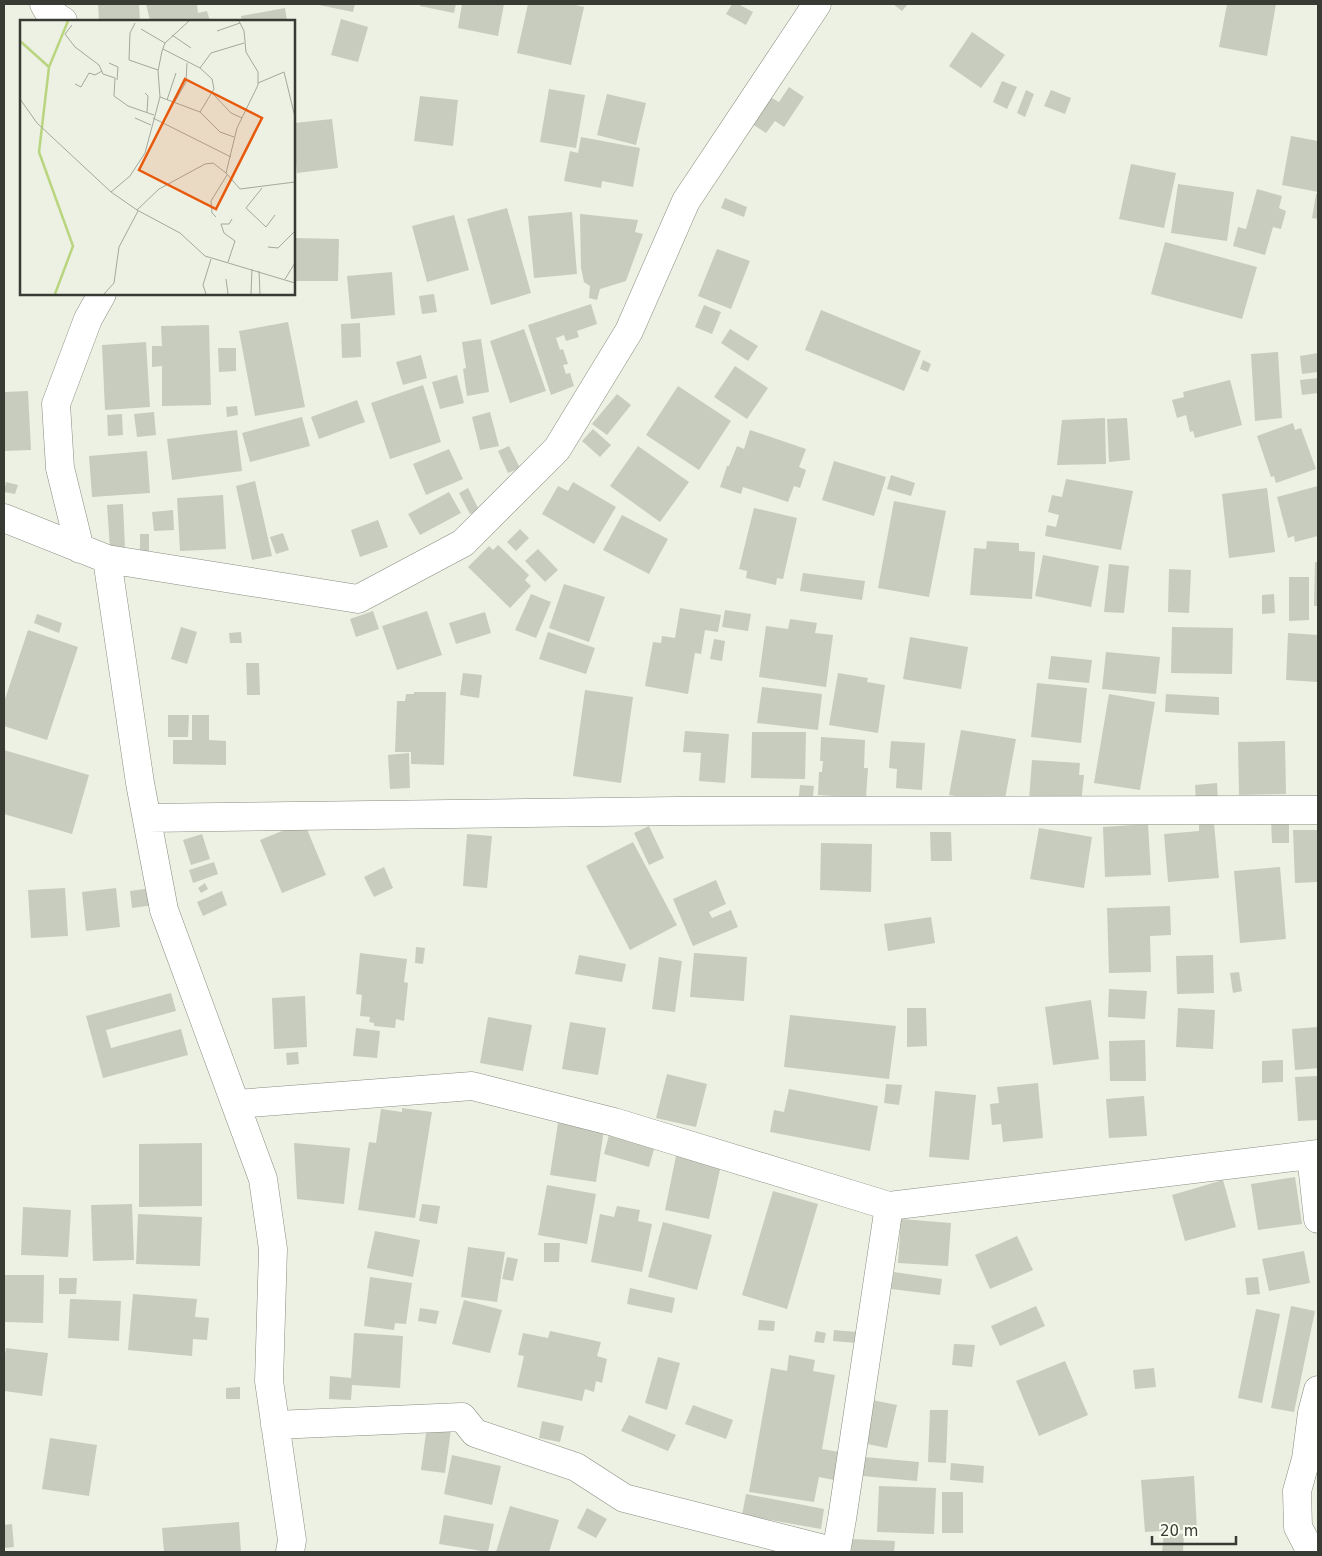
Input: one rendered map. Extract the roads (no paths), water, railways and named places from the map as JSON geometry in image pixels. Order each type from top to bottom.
[{"type":"street","points":[[44,4],[48,11],[62,20]]},
{"type":"street","points":[[4,518],[107,559],[358,599],[463,543],[558,449],[629,331],[686,201],[817,4]]},
{"type":"street","points":[[80,549],[60,468],[56,404],[88,318],[101,295]]},
{"type":"street","points":[[107,559],[140,784],[164,910],[263,1179],[273,1249],[270,1381],[292,1540],[290,1552]]},
{"type":"street","points":[[147,818],[677,811],[1318,810]]},
{"type":"street","points":[[236,1104],[472,1086],[614,1122],[889,1206],[1314,1155],[1318,1219]]},
{"type":"street","points":[[275,1425],[462,1417],[476,1433],[576,1467],[624,1498],[836,1552],[889,1206]]},
{"type":"street","points":[[1311,1552],[1298,1527],[1297,1491],[1306,1459],[1312,1413],[1318,1390]]}]
